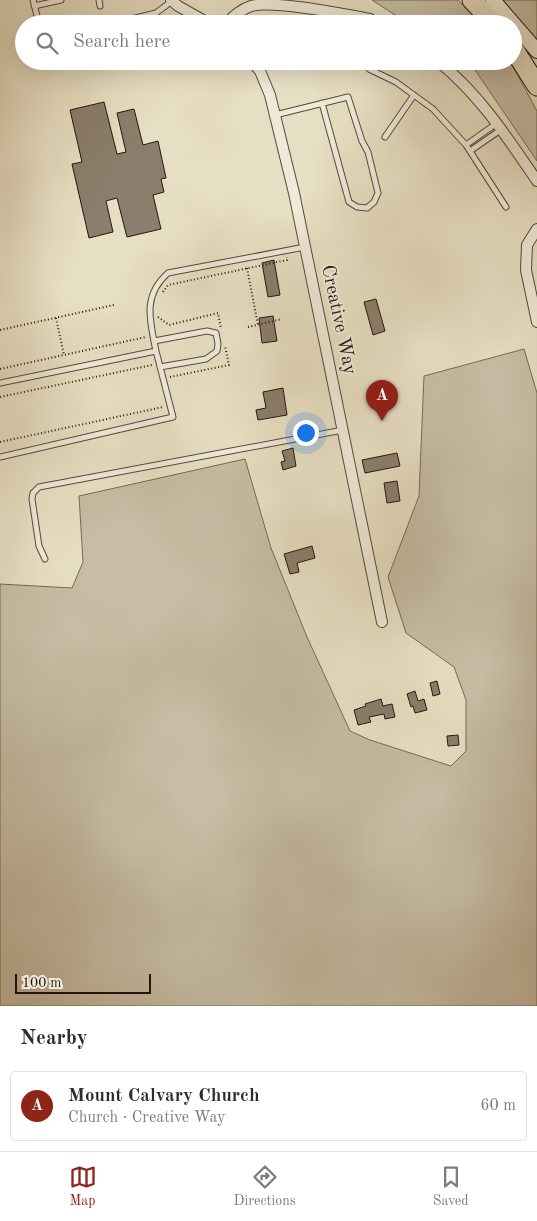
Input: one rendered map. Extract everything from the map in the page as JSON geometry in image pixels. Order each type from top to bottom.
[{"type":"highway","points":[[472,0],[486,15]]},
{"type":"highway","points":[[522,62],[537,86]]},
{"type":"main road","points":[[493,0],[506,15]]},
{"type":"main road","points":[[522,34],[537,51]]},
{"type":"street","points":[[171,1],[194,15]]},
{"type":"street","points":[[233,15],[252,5],[278,4],[345,15]]},
{"type":"street","name":"Creative Way","points":[[259,70],[270,96],[275,115],[305,247],[382,622]]},
{"type":"street","points":[[449,70],[459,78],[500,126],[537,181]]},
{"type":"street","points":[[537,229],[527,245],[526,270],[537,322]]},
{"type":"lane","points":[[34,3],[61,0]]},
{"type":"lane","points":[[148,15],[156,13],[171,1]]},
{"type":"lane","points":[[371,70],[396,82],[433,109],[466,145],[506,207]]},
{"type":"lane","points":[[385,137],[414,95]]},
{"type":"lane","points":[[275,115],[322,103],[348,97],[362,141],[368,152],[378,193],[374,202],[367,208],[357,207],[349,202],[322,103]]},
{"type":"lane","points":[[466,145],[500,126]]},
{"type":"lane","points":[[470,151],[500,126]]},
{"type":"lane","points":[[0,457],[173,417],[150,322],[151,294],[158,282],[168,273],[305,247]]},
{"type":"lane","points":[[154,341],[206,331],[216,333],[217,351],[206,359],[160,367]]},
{"type":"lane","points":[[0,383],[156,351]]},
{"type":"lane","points":[[45,559],[39,546],[32,499],[33,493],[39,487],[344,430]]},
{"type":"path","points":[[163,292],[168,284],[287,260],[287,254]]},
{"type":"path","points":[[247,268],[258,325]]},
{"type":"path","points":[[0,330],[114,305]]},
{"type":"path","points":[[157,316],[169,324],[218,313],[222,330]]},
{"type":"path","points":[[56,318],[64,355]]},
{"type":"path","points":[[248,327],[282,320]]},
{"type":"path","points":[[0,369],[148,337]]},
{"type":"path","points":[[170,377],[229,365],[223,339]]},
{"type":"path","points":[[0,397],[154,364]]},
{"type":"path","points":[[0,442],[163,407]]},
{"type":"shaded area","points":[[372,0],[458,0],[474,15],[395,15]]},
{"type":"shaded area","points":[[498,0],[537,0],[537,45],[522,28],[522,15],[511,15]]},
{"type":"shaded area","points":[[475,70],[515,70],[537,111],[537,161]]},
{"type":"shaded area","points":[[524,349],[537,393],[537,1006],[0,1006],[0,584],[72,588],[83,562],[79,496],[245,459],[271,548],[307,637],[350,731],[370,740],[451,766],[466,751],[466,700],[454,667],[406,633],[388,577],[419,496],[424,376]]},
{"type":"building","points":[[104,102],[117,154],[126,152],[117,113],[134,109],[143,145],[158,141],[166,178],[161,179],[164,192],[153,195],[161,229],[127,237],[117,198],[106,201],[113,232],[89,238],[72,164],[82,162],[70,110]]},
{"type":"building","points":[[274,260],[280,295],[268,297],[262,263]]},
{"type":"building","points":[[376,299],[385,331],[373,335],[364,302]]},
{"type":"building","points":[[273,316],[277,341],[262,343],[259,318]]},
{"type":"building","points":[[283,388],[287,415],[258,420],[256,410],[266,408],[263,392]]},
{"type":"building","points":[[293,448],[296,466],[283,470],[281,462],[285,461],[282,451]]},
{"type":"building","points":[[397,453],[400,466],[365,473],[362,460]]},
{"type":"building","points":[[397,481],[400,501],[387,503],[384,483]]},
{"type":"building","points":[[312,546],[315,558],[297,563],[299,572],[290,574],[284,554]]},
{"type":"building","points":[[437,681],[440,694],[433,696],[430,683]]},
{"type":"building","points":[[415,691],[418,701],[424,699],[427,710],[415,713],[413,706],[411,707],[407,694]]},
{"type":"building","points":[[381,699],[383,706],[392,704],[395,717],[385,719],[384,714],[369,717],[371,722],[358,725],[354,710]]},
{"type":"building","points":[[458,735],[459,745],[448,746],[447,736]]},
{"type":"place","name":"Mount Calvary Church","points":[[382,421]]}]
